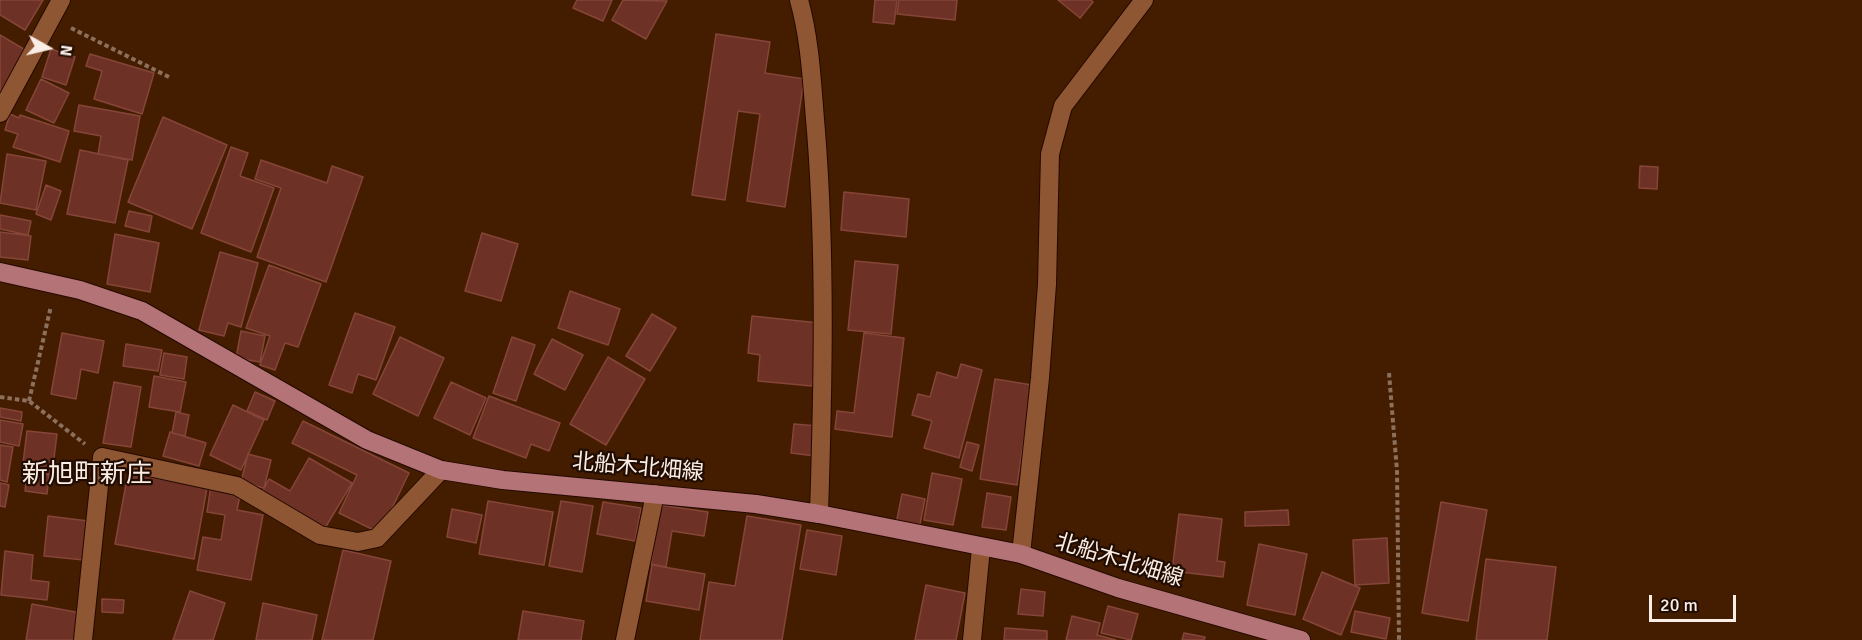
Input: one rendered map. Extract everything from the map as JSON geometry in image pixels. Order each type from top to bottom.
[{"type":"main road","name":"北船木北畑線","points":[[0,272],[56,285],[142,312],[367,440],[441,470],[503,480],[756,504],[819,514],[981,548],[1021,554],[1118,588],[1301,640]]},
{"type":"street","points":[[0,113],[61,0]]},
{"type":"street","points":[[799,0],[808,32],[822,205],[822,394],[819,514]]},
{"type":"street","points":[[1021,554],[1047,284],[1050,154],[1063,106],[1144,0]]},
{"type":"street","points":[[83,640],[102,457],[237,486],[320,535],[358,542],[377,538],[441,470]]},
{"type":"street","points":[[625,640],[655,494]]},
{"type":"street","points":[[972,640],[981,548]]},
{"type":"path","points":[[51,18],[171,78]]},
{"type":"path","points":[[29,400],[56,285]]},
{"type":"path","points":[[1389,373],[1397,471],[1399,640]]},
{"type":"path","points":[[0,397],[29,400],[102,457]]},
{"type":"building","points":[[0,0],[43,0],[25,30],[0,15]]},
{"type":"building","points":[[577,0],[612,0],[603,21],[573,8]]},
{"type":"building","points":[[623,0],[667,1],[646,39],[612,20]]},
{"type":"building","points":[[875,0],[897,0],[894,24],[873,22]]},
{"type":"building","points":[[899,0],[957,0],[955,20],[897,14]]},
{"type":"building","points":[[1058,0],[1091,0],[1093,2],[1080,18]]},
{"type":"building","points":[[716,34],[770,42],[765,73],[804,79],[785,207],[747,201],[760,114],[738,111],[725,200],[692,195]]},
{"type":"building","points":[[0,35],[27,51],[0,94]]},
{"type":"building","points":[[51,49],[75,57],[66,85],[42,77]]},
{"type":"building","points":[[90,54],[154,73],[142,114],[94,99],[102,71],[86,66]]},
{"type":"building","points":[[41,79],[69,93],[54,123],[26,110]]},
{"type":"building","points":[[79,105],[140,116],[132,160],[98,154],[101,136],[74,131]]},
{"type":"building","points":[[10,114],[19,118],[20,115],[69,131],[60,162],[13,147],[18,134],[5,130]]},
{"type":"building","points":[[163,117],[227,145],[192,229],[128,202]]},
{"type":"building","points":[[231,147],[248,153],[240,176],[274,188],[251,252],[201,233]]},
{"type":"building","points":[[80,150],[128,160],[115,223],[67,214]]},
{"type":"building","points":[[7,154],[46,161],[36,210],[0,203]]},
{"type":"building","points":[[261,160],[327,183],[332,166],[363,177],[326,282],[257,257],[281,188],[255,179]]},
{"type":"building","points":[[1640,166],[1658,167],[1657,189],[1639,188]]},
{"type":"building","points":[[46,185],[61,191],[51,220],[36,214]]},
{"type":"building","points":[[844,192],[909,199],[906,237],[841,230]]},
{"type":"building","points":[[129,211],[152,216],[149,232],[125,226]]},
{"type":"building","points":[[0,215],[31,221],[28,235],[0,229]]},
{"type":"building","points":[[0,232],[31,236],[28,260],[0,257]]},
{"type":"building","points":[[482,233],[518,244],[501,301],[465,291]]},
{"type":"building","points":[[115,234],[159,243],[150,292],[107,284]]},
{"type":"building","points":[[220,252],[258,263],[241,327],[228,323],[224,336],[199,330]]},
{"type":"building","points":[[855,261],[898,265],[891,334],[848,330]]},
{"type":"building","points":[[269,265],[321,284],[298,347],[285,343],[275,370],[260,365],[270,336],[246,328]]},
{"type":"building","points":[[570,291],[620,309],[608,345],[558,328]]},
{"type":"building","points":[[355,313],[395,327],[376,380],[358,374],[352,393],[329,385]]},
{"type":"building","points":[[652,314],[676,328],[650,371],[626,356]]},
{"type":"building","points":[[752,316],[819,323],[812,386],[758,381],[760,355],[748,353]]},
{"type":"building","points":[[241,331],[265,336],[260,362],[236,358]]},
{"type":"building","points":[[62,333],[104,341],[98,373],[81,369],[76,399],[51,394]]},
{"type":"building","points":[[864,333],[904,338],[892,437],[835,429],[837,411],[854,413]]},
{"type":"building","points":[[400,337],[444,358],[418,416],[373,394]]},
{"type":"building","points":[[512,337],[535,345],[516,401],[493,393]]},
{"type":"building","points":[[552,339],[583,355],[565,390],[534,374]]},
{"type":"building","points":[[126,344],[162,350],[158,371],[123,366]]},
{"type":"building","points":[[164,353],[187,357],[184,379],[160,375]]},
{"type":"building","points":[[608,357],[645,379],[606,445],[570,424]]},
{"type":"building","points":[[961,364],[982,370],[959,458],[924,448],[932,421],[912,415],[918,394],[930,397],[937,372],[957,378]]},
{"type":"building","points":[[154,376],[186,382],[180,412],[149,407]]},
{"type":"building","points":[[995,379],[1032,385],[1017,485],[980,479]]},
{"type":"building","points":[[114,382],[141,387],[131,447],[103,443]]},
{"type":"building","points":[[451,382],[486,398],[470,435],[434,418]]},
{"type":"building","points":[[255,392],[275,401],[267,420],[247,411]]},
{"type":"building","points":[[489,396],[560,423],[549,451],[531,444],[526,458],[473,438]]},
{"type":"building","points":[[233,405],[264,420],[241,470],[210,455]]},
{"type":"building","points":[[0,408],[22,412],[21,421],[0,417]]},
{"type":"building","points":[[176,412],[189,415],[185,436],[172,433]]},
{"type":"building","points":[[0,420],[23,424],[19,446],[0,442]]},
{"type":"building","points":[[303,421],[409,473],[380,533],[339,513],[357,475],[292,443]]},
{"type":"building","points":[[794,424],[818,426],[815,456],[791,453]]},
{"type":"building","points":[[27,431],[57,434],[52,474],[22,471]]},
{"type":"building","points":[[170,432],[206,443],[199,466],[163,456]]},
{"type":"building","points":[[967,442],[979,445],[972,471],[960,467]]},
{"type":"building","points":[[0,445],[13,447],[7,482],[0,480]]},
{"type":"building","points":[[248,454],[271,460],[264,488],[241,482]]},
{"type":"building","points":[[309,458],[352,483],[322,533],[260,496],[269,479],[290,491]]},
{"type":"building","points":[[27,473],[49,475],[47,494],[25,491]]},
{"type":"building","points":[[128,473],[207,488],[194,559],[115,544]]},
{"type":"building","points":[[932,473],[962,479],[953,525],[924,520]]},
{"type":"building","points":[[0,483],[9,485],[5,507],[0,506]]},
{"type":"building","points":[[211,485],[241,490],[237,510],[263,515],[251,580],[197,570],[203,537],[221,540],[225,515],[207,512]]},
{"type":"building","points":[[987,493],[1011,497],[1006,530],[982,527]]},
{"type":"building","points":[[902,494],[925,499],[919,529],[896,524]]},
{"type":"building","points":[[488,501],[553,512],[544,565],[479,554]]},
{"type":"building","points":[[561,501],[593,506],[582,572],[549,566]]},
{"type":"building","points":[[603,502],[641,508],[635,541],[597,534]]},
{"type":"building","points":[[1441,502],[1487,510],[1468,621],[1422,613]]},
{"type":"building","points":[[660,505],[708,512],[704,536],[672,531],[666,567],[651,564]]},
{"type":"building","points":[[452,509],[482,515],[476,543],[447,537]]},
{"type":"building","points":[[1288,510],[1289,525],[1245,526],[1245,512]]},
{"type":"building","points":[[1179,514],[1222,519],[1217,561],[1225,562],[1223,577],[1172,571]]},
{"type":"building","points":[[48,516],[88,521],[84,560],[44,556]]},
{"type":"building","points":[[747,516],[801,525],[782,640],[700,640],[709,582],[735,586]]},
{"type":"building","points":[[807,530],[842,536],[836,575],[800,569]]},
{"type":"building","points":[[1387,538],[1389,583],[1355,585],[1353,540]]},
{"type":"building","points":[[1259,544],[1307,554],[1295,615],[1247,605]]},
{"type":"building","points":[[343,550],[391,561],[373,640],[322,640]]},
{"type":"building","points":[[5,551],[33,555],[31,580],[49,582],[47,600],[1,595]]},
{"type":"building","points":[[1486,559],[1556,567],[1547,640],[1476,640]]},
{"type":"building","points":[[652,565],[705,574],[699,610],[646,601]]},
{"type":"building","points":[[1322,572],[1360,588],[1341,635],[1303,619]]},
{"type":"building","points":[[926,585],[965,593],[956,640],[915,640]]},
{"type":"building","points":[[1021,589],[1045,592],[1043,616],[1018,614]]},
{"type":"building","points":[[190,591],[225,603],[213,640],[173,640]]},
{"type":"building","points":[[102,599],[124,600],[123,613],[102,612]]},
{"type":"building","points":[[263,603],[317,615],[312,640],[256,640]]},
{"type":"building","points":[[32,604],[81,613],[76,640],[26,640]]},
{"type":"building","points":[[1108,606],[1138,614],[1131,640],[1101,633]]},
{"type":"building","points":[[523,611],[584,621],[581,640],[518,640]]},
{"type":"building","points":[[1355,611],[1390,618],[1386,639],[1351,632]]},
{"type":"building","points":[[1072,616],[1100,623],[1097,635],[1116,640],[1066,640]]},
{"type":"building","points":[[1005,628],[1047,631],[1047,640],[1004,640]]},
{"type":"building","points":[[1184,633],[1205,637],[1204,640],[1182,640]]},
{"type":"district","name":"新旭町新庄","points":[[87,475]]}]
